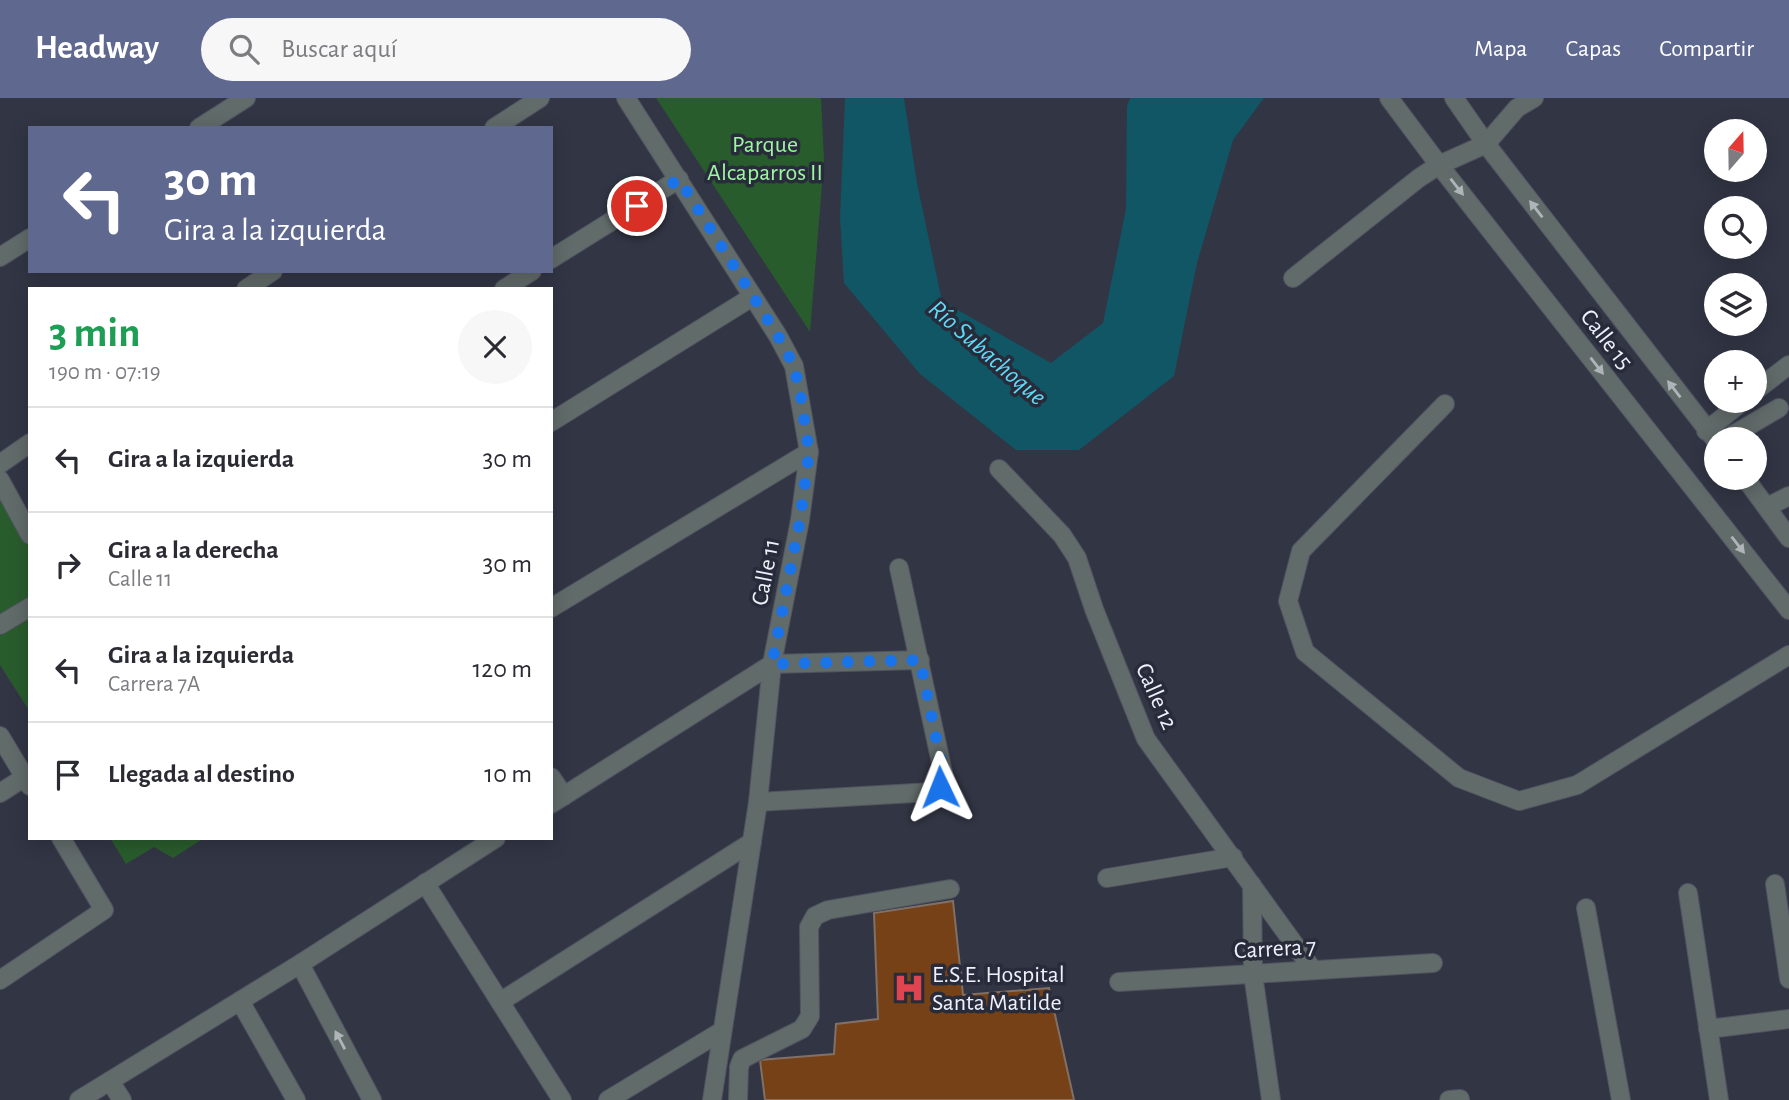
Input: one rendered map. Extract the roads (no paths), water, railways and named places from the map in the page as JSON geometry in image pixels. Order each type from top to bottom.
[{"type":"street","points":[[202,126],[246,98]]},
{"type":"street","points":[[497,126],[540,98]]},
{"type":"street","name":"Calle 11","points":[[626,98],[778,336],[794,366],[809,452],[800,520],[772,664],[758,802],[712,1100]]},
{"type":"street","name":"Calle 15","points":[[1389,98],[1789,610]]},
{"type":"street","name":"Calle 15","points":[[1454,98],[1486,144],[1705,427]]},
{"type":"street","points":[[1293,278],[1419,178],[1439,165],[1486,144],[1517,108],[1534,98]]},
{"type":"street","points":[[553,258],[679,179]]},
{"type":"street","points":[[0,257],[28,239]]},
{"type":"street","points":[[249,283],[269,273]]},
{"type":"street","points":[[506,287],[529,273]]},
{"type":"street","points":[[553,421],[752,297]]},
{"type":"street","points":[[1767,382],[1789,365]]},
{"type":"street","points":[[1445,404],[1301,551],[1288,601],[1305,652],[1458,778],[1519,801],[1577,785],[1789,654]]},
{"type":"street","points":[[1747,427],[1779,408]]},
{"type":"street","points":[[1720,427],[1732,413]]},
{"type":"street","points":[[0,464],[28,444]]},
{"type":"street","points":[[553,607],[809,452]]},
{"type":"street","name":"Calle 12","points":[[999,470],[1062,534],[1077,558],[1094,609],[1146,739],[1313,970]]},
{"type":"street","points":[[0,480],[28,531]]},
{"type":"street","points":[[1754,490],[1789,538]]},
{"type":"street","points":[[1767,507],[1789,496]]},
{"type":"street","points":[[758,802],[932,792],[940,787],[944,777],[900,568]]},
{"type":"street","points":[[0,625],[28,608]]},
{"type":"street","points":[[557,800],[772,664],[920,660]]},
{"type":"street","points":[[0,736],[27,782],[0,793]]},
{"type":"street","points":[[0,980],[104,910],[62,840]]},
{"type":"street","points":[[79,1100],[300,964],[493,840]]},
{"type":"street","points":[[500,1002],[752,842]]},
{"type":"street","points":[[1107,878],[1233,857]]},
{"type":"street","points":[[425,883],[562,1100]]},
{"type":"street","points":[[1775,884],[1789,979]]},
{"type":"street","points":[[1252,885],[1252,974],[1271,1100]]},
{"type":"street","points":[[738,1100],[739,1067],[742,1059],[802,1029],[810,1016],[808,927],[815,916],[828,910],[950,889]]},
{"type":"street","points":[[1688,893],[1719,1100]]},
{"type":"street","points":[[1586,908],[1621,1100]]},
{"type":"street","name":"Carrera 7","points":[[1119,982],[1433,963]]},
{"type":"street","points":[[300,964],[372,1100]]},
{"type":"street","points":[[240,1001],[296,1100]]},
{"type":"street","points":[[1708,1029],[1789,1019]]},
{"type":"street","points":[[607,1100],[723,1031]]},
{"type":"street","points":[[110,1081],[122,1100]]},
{"type":"water","name":"Río Subachoque","points":[[845,98],[904,98],[917,183],[942,301],[1051,363],[1103,323],[1126,209],[1127,106],[1130,98],[1264,98],[1233,140],[1197,263],[1174,376],[1079,450],[1016,450],[920,374],[844,283],[840,218]]},
{"type":"place","name":"E.S.E. Hospital Santa Matilde","points":[[909,988]]},
{"type":"park label","name":"Parque Alcaparros II","points":[[765,158]]}]
